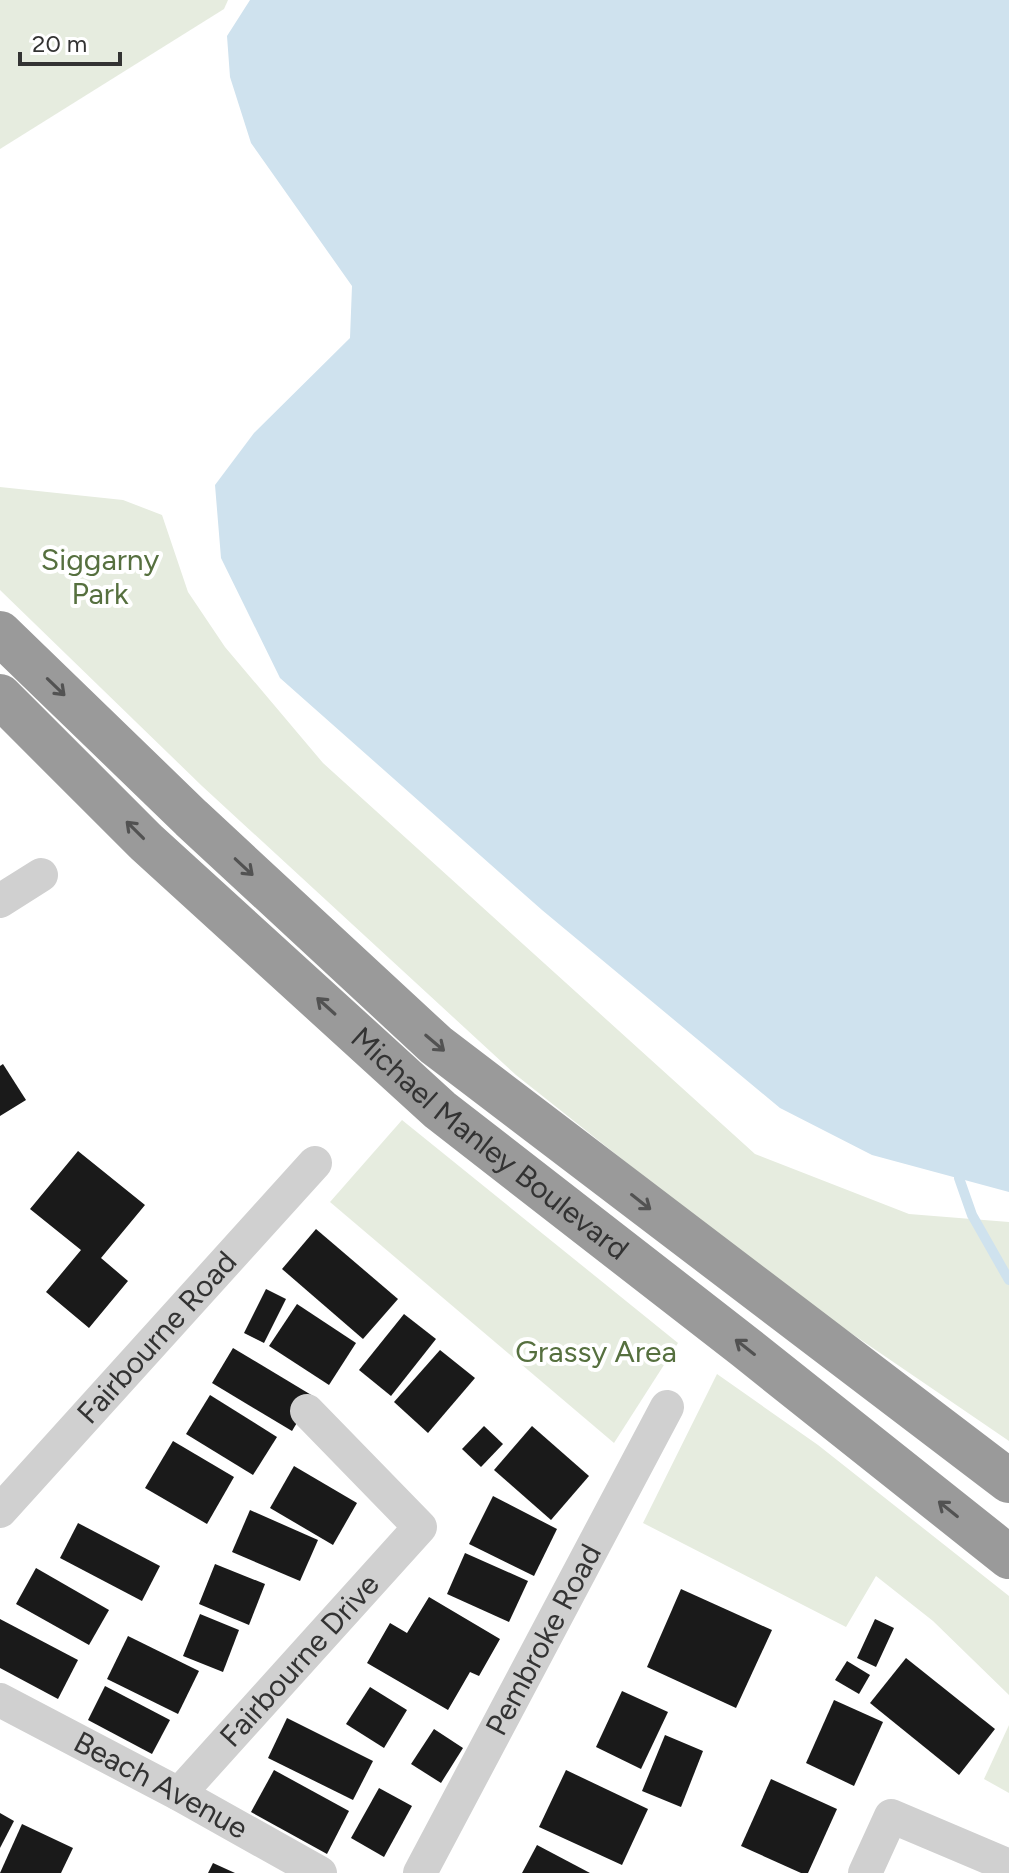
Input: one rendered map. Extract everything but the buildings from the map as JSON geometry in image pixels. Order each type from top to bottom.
[{"type":"highway","name":"Michael Manley Boulevard","points":[[0,633],[191,818],[436,1045],[1009,1481]]},
{"type":"highway","name":"Michael Manley Boulevard","points":[[0,696],[146,842],[440,1110],[1009,1557]]},
{"type":"street","points":[[0,901],[41,875]]},
{"type":"street","name":"Fairbourne Road","points":[[0,1511],[315,1163]]},
{"type":"street","name":"Pembroke Road","points":[[420,1873],[667,1407]]},
{"type":"street","name":"Fairbourne Drive","points":[[179,1794],[420,1527],[307,1411]]},
{"type":"street","name":"Beach Avenue","points":[[0,1700],[179,1794],[320,1873]]},
{"type":"street","points":[[865,1873],[891,1816],[1006,1857]]},
{"type":"green space","points":[[0,0],[228,0],[224,9],[0,149]]},
{"type":"green space","name":"Siggarny Park","points":[[0,487],[123,500],[162,515],[188,592],[225,647],[323,763],[755,1154],[909,1214],[1009,1222],[1009,1441],[782,1286],[516,1075],[202,786],[0,590]]},
{"type":"green space","name":"Grassy Area","points":[[402,1120],[678,1343],[614,1443],[330,1202]]},
{"type":"green space","points":[[717,1374],[818,1445],[1009,1596],[1009,1695],[933,1621],[876,1576],[846,1627],[643,1523]]},
{"type":"green space","points":[[1009,1725],[1009,1793],[984,1779]]},
{"type":"water","points":[[250,0],[1009,0],[1009,1192],[872,1155],[780,1108],[542,910],[280,678],[221,558],[215,485],[254,433],[350,338],[352,286],[251,143],[230,77],[227,36]]},
{"type":"waterway","points":[[959,1178],[972,1215],[1009,1280]]}]
